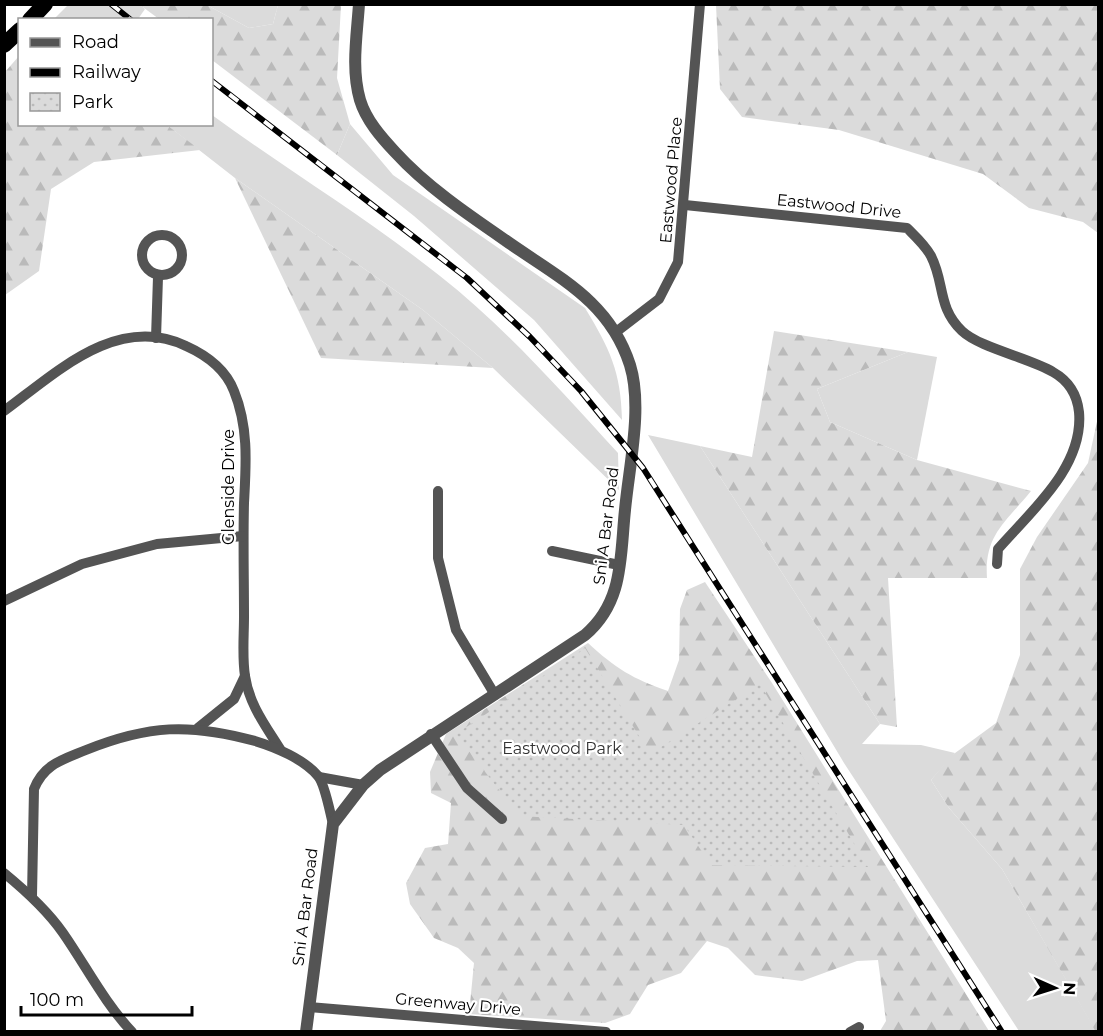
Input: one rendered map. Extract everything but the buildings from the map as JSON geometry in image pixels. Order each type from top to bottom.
[{"type":"highway","points":[[32,18],[45,4]]},
{"type":"highway","points":[[4,45],[18,32]]},
{"type":"street","name":"Sni A Bar Road","points":[[306,1032],[333,824],[363,785],[431,734],[495,695],[598,625],[614,597],[636,401],[630,367],[616,332],[591,300],[410,169],[379,135],[360,100],[356,77],[359,4]]},
{"type":"street","name":"Eastwood Place","points":[[616,332],[659,299],[678,262],[685,205],[700,4]]},
{"type":"street","name":"Eastwood Drive","points":[[685,205],[907,228],[932,258],[941,297],[949,318],[964,333],[1054,372],[1068,384],[1077,396],[1080,429],[1077,441],[1063,471],[998,549],[997,564]]},
{"type":"street","points":[[156,338],[158,277]]},
{"type":"street","name":"Glenside Drive","points":[[4,411],[80,354],[117,340],[156,338],[179,342],[200,352],[218,367],[233,388],[246,440],[243,536],[245,675],[254,709],[280,748]]},
{"type":"street","points":[[438,491],[438,558],[456,630],[495,695]]},
{"type":"street","points":[[4,601],[81,564],[157,544],[243,536]]},
{"type":"street","points":[[552,551],[619,565]]},
{"type":"street","name":"Glenside Drive","points":[[198,728],[234,699],[245,675]]},
{"type":"street","points":[[32,896],[34,789],[40,775],[51,764],[116,738],[169,728],[219,731],[280,748],[319,777],[363,785]]},
{"type":"street","points":[[431,734],[467,788],[502,819]]},
{"type":"street","points":[[319,777],[333,824]]},
{"type":"street","points":[[4,873],[32,896],[62,931],[117,1015],[132,1032]]},
{"type":"street","name":"Greenway Drive","points":[[309,1007],[606,1032]]},
{"type":"green space","points":[[68,5],[140,5],[145,9],[139,18],[55,18]]},
{"type":"green space","points":[[140,5],[207,5],[249,28],[273,24],[278,5],[341,5],[337,78],[350,124],[337,155],[213,61],[213,18],[158,18]]},
{"type":"green space","points":[[207,5],[278,5],[273,24],[249,28]]},
{"type":"green space","points":[[716,5],[1098,5],[1098,233],[1083,222],[1029,208],[983,174],[839,130],[742,117],[720,89]]},
{"type":"green space","points":[[18,57],[18,126],[168,126],[200,150],[94,162],[51,189],[39,271],[5,295],[5,72]]},
{"type":"green space","points":[[213,116],[356,214],[440,276],[488,317],[618,453],[619,490],[493,368],[423,310],[235,178],[168,126],[213,126]]},
{"type":"green space","points":[[350,124],[393,175],[585,308],[612,361],[619,388],[622,420],[534,320],[414,216],[337,155]]},
{"type":"green space","points":[[235,178],[423,310],[493,368],[321,358]]},
{"type":"green space","points":[[774,331],[908,352],[817,389],[830,422],[917,460],[1031,491],[1005,521],[993,540],[987,563],[987,578],[888,578],[897,727],[880,724],[700,446],[752,457]]},
{"type":"green space","points":[[908,352],[937,357],[917,460],[830,422],[817,389]]},
{"type":"green space","points":[[1098,417],[1098,1031],[1096,1032],[1002,869],[949,808],[931,780],[951,756],[996,723],[1020,655],[1020,569],[1037,537],[1088,463]]},
{"type":"green space","points":[[648,435],[700,446],[880,724],[862,744],[921,745],[955,753],[931,780],[949,808],[1002,869],[1096,1031],[1019,1031],[844,763]]},
{"type":"green space","points":[[705,582],[772,683],[989,1031],[880,1031],[886,1021],[878,960],[857,961],[802,981],[755,975],[728,948],[707,941],[681,973],[648,985],[630,1014],[605,1023],[469,1014],[474,963],[458,948],[434,938],[410,904],[406,883],[425,848],[448,844],[451,803],[431,793],[430,772],[446,734],[588,643],[625,672],[668,691],[679,660],[680,609],[687,590]]},
{"type":"green space","name":"Eastwood Park","points":[[585,648],[650,754],[760,684],[868,867],[711,865],[684,825],[519,816],[456,734]]},
{"type":"railway","points":[[111,4],[128,18]]},
{"type":"railway","points":[[213,82],[467,278],[530,337],[581,391],[643,468],[1002,1032]]}]
